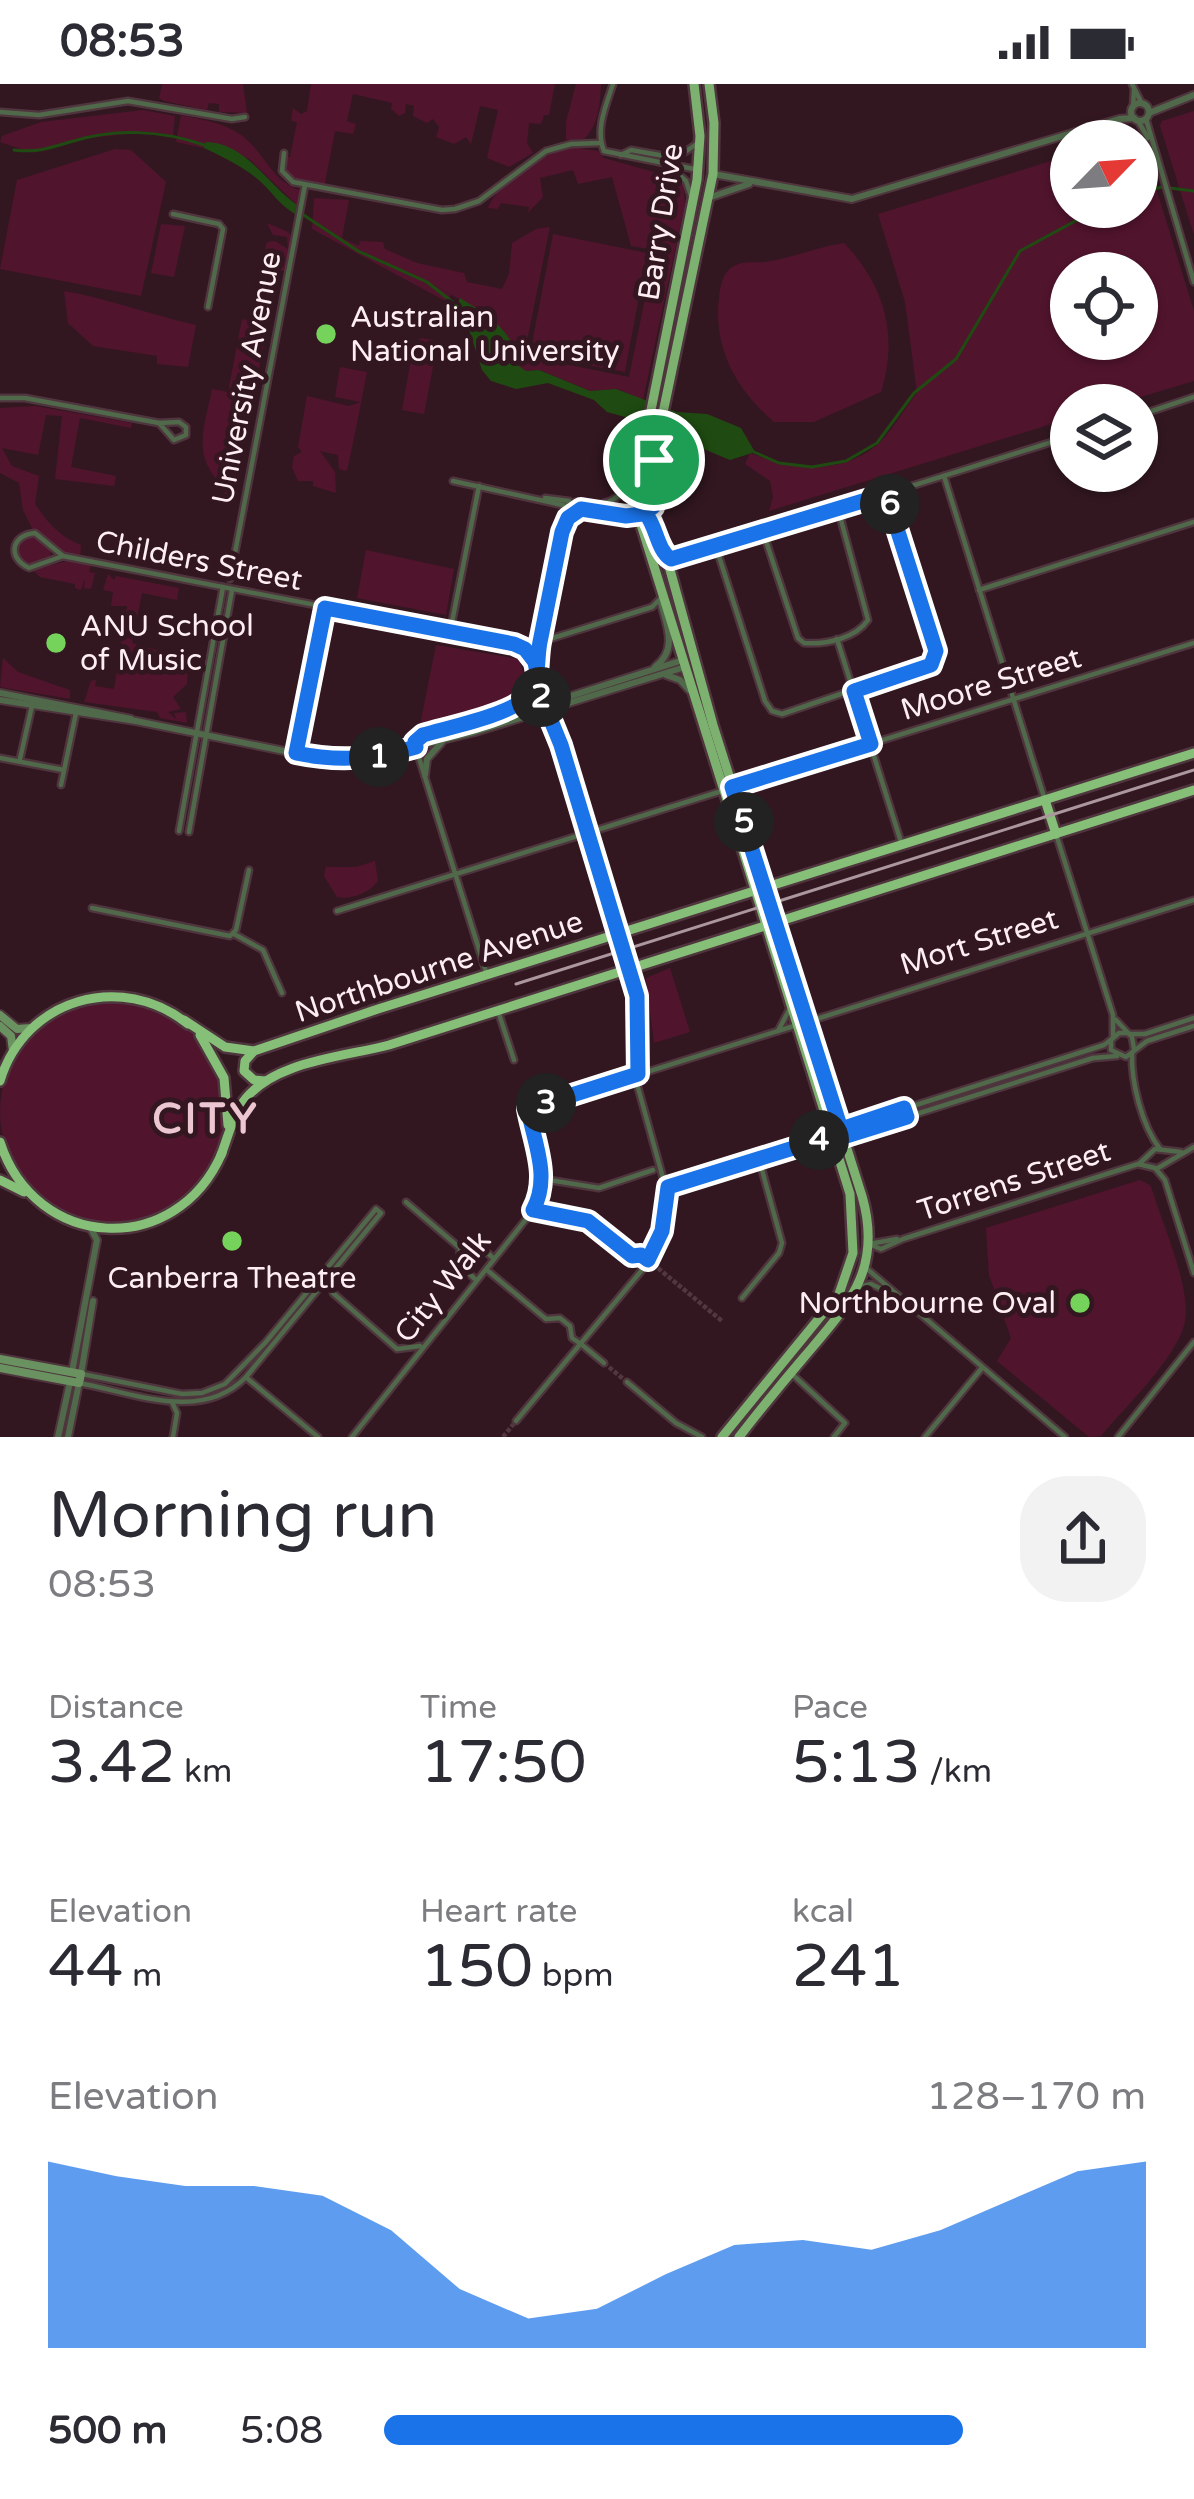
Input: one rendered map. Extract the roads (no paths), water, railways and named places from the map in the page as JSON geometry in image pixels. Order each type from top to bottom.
[{"type":"highway","name":"Northbourne Avenue","points":[[254,1051],[1194,753]]},
{"type":"highway","name":"Northbourne Avenue","points":[[266,1081],[1194,790]]},
{"type":"highway","points":[[1045,800],[1055,835]]},
{"type":"highway","points":[[1,1077],[31,1028],[69,1003],[105,995],[149,1001],[219,1044],[254,1051]]},
{"type":"highway","points":[[184,1020],[209,1047],[224,1078],[229,1114],[221,1155]]},
{"type":"highway","points":[[254,1051],[246,1058],[244,1071],[250,1079],[266,1081]]},
{"type":"highway","points":[[0,1180],[58,1216],[90,1227],[133,1227],[172,1213],[203,1186],[239,1108],[266,1081]]},
{"type":"highway","points":[[0,1142],[12,1171],[33,1198]]},
{"type":"main road","name":"Barry Drive","points":[[694,84],[698,170],[647,428],[643,511],[656,574],[690,662],[694,698],[771,924]]},
{"type":"main road","name":"Barry Drive","points":[[643,511],[658,495],[665,407],[709,201],[714,123],[709,84]]},
{"type":"main road","points":[[698,170],[713,174]]},
{"type":"main road","name":"Barry Drive","points":[[643,511],[658,536],[727,789]]},
{"type":"main road","points":[[771,924],[790,1003],[802,1023]]},
{"type":"main road","points":[[722,1437],[850,1303],[866,1268],[869,1244],[865,1206],[771,924]]},
{"type":"main road","points":[[0,1015],[20,1030],[31,1028]]},
{"type":"main road","points":[[0,1027],[11,1037],[13,1051]]},
{"type":"main road","points":[[739,1437],[839,1294],[853,1253],[855,1225],[839,1134]]},
{"type":"main road","points":[[855,1225],[869,1244]]},
{"type":"main road","points":[[853,1253],[869,1244]]},
{"type":"main road","points":[[0,1359],[75,1378]]},
{"type":"main road","points":[[0,1369],[75,1378]]},
{"type":"street","points":[[613,84],[600,142],[607,152],[698,170]]},
{"type":"street","points":[[1133,87],[1194,282]]},
{"type":"street","points":[[713,174],[852,200],[1194,95]]},
{"type":"street","points":[[0,112],[39,115],[128,100],[232,119],[244,117]]},
{"type":"street","points":[[621,155],[631,150],[676,158],[700,141]]},
{"type":"street","points":[[284,153],[284,174],[292,182],[455,209],[479,201],[546,151],[600,142]]},
{"type":"street","points":[[662,164],[686,182],[692,208]]},
{"type":"street","points":[[709,201],[719,191],[752,183]]},
{"type":"street","name":"University Avenue","points":[[230,579],[305,184]]},
{"type":"street","points":[[173,214],[219,224],[224,232],[208,308]]},
{"type":"street","points":[[1158,409],[1194,397]]},
{"type":"street","points":[[0,398],[25,398],[159,423]]},
{"type":"street","points":[[562,532],[576,512],[611,503],[623,494],[647,428]]},
{"type":"street","points":[[669,578],[673,563],[683,558],[1050,443]]},
{"type":"street","points":[[944,476],[1045,800]]},
{"type":"street","points":[[453,481],[567,506],[643,511]]},
{"type":"street","points":[[450,632],[479,486]]},
{"type":"street","points":[[716,547],[765,700],[772,711],[782,714],[935,662],[936,651],[886,494]]},
{"type":"street","points":[[533,497],[591,507]]},
{"type":"street","points":[[567,506],[578,502]]},
{"type":"street","points":[[487,975],[415,742],[421,736],[509,709],[533,688],[567,506]]},
{"type":"street","points":[[763,532],[799,638],[811,644],[837,638],[865,627],[869,611],[838,509]]},
{"type":"street","points":[[979,590],[1194,522]]},
{"type":"street","points":[[35,533],[63,556],[29,568],[19,563],[14,549],[20,537],[35,533]]},
{"type":"street","points":[[662,550],[671,559],[683,558]]},
{"type":"street","name":"Childers Street","points":[[63,556],[538,652]]},
{"type":"street","points":[[647,672],[664,660],[669,649],[656,574]]},
{"type":"street","points":[[178,831],[223,587]]},
{"type":"street","points":[[189,832],[232,589]]},
{"type":"street","points":[[540,642],[652,607],[660,598]]},
{"type":"street","points":[[296,753],[325,608]]},
{"type":"street","points":[[837,638],[902,845]]},
{"type":"street","name":"Moore Street","points":[[337,911],[1194,643]]},
{"type":"street","points":[[514,644],[528,652],[536,670],[628,969],[639,1010],[637,1084],[668,1187],[662,1231],[650,1262],[516,1421]]},
{"type":"street","points":[[538,652],[553,689],[569,695]]},
{"type":"street","points":[[0,696],[32,706],[119,714],[136,722],[296,753],[360,760],[451,738],[569,695],[690,662]]},
{"type":"street","points":[[416,747],[425,740],[661,675],[690,662]]},
{"type":"street","points":[[661,675],[680,680],[694,698]]},
{"type":"street","points":[[0,696],[76,710]]},
{"type":"street","points":[[20,760],[32,706]]},
{"type":"street","points":[[62,785],[76,710]]},
{"type":"street","points":[[424,775],[434,750],[451,738]]},
{"type":"street","points":[[0,758],[64,770]]},
{"type":"street","points":[[1055,835],[1113,1015],[1111,1048],[1132,1073]]},
{"type":"street","points":[[234,934],[249,870]]},
{"type":"street","name":"Mort Street","points":[[528,1109],[1194,900]]},
{"type":"street","points":[[92,908],[234,934],[262,949],[282,993]]},
{"type":"street","points":[[778,1031],[790,1003]]},
{"type":"street","points":[[498,1010],[514,1060]]},
{"type":"street","points":[[1113,1015],[1135,1043],[1132,1073],[1152,1138],[1150,1153],[1165,1180],[1194,1272]]},
{"type":"street","points":[[668,1187],[1064,1067],[1132,1052],[1190,1023]]},
{"type":"street","points":[[839,1134],[1112,1038],[1190,1023]]},
{"type":"street","points":[[1061,1058],[1064,1067]]},
{"type":"street","points":[[904,1108],[907,1117]]},
{"type":"street","name":"City Walk","points":[[352,1437],[533,1210],[541,1179],[528,1109]]},
{"type":"street","points":[[1152,1138],[1167,1163],[1165,1180]]},
{"type":"street","points":[[1154,1167],[1194,1148]]},
{"type":"street","points":[[1150,1153],[1162,1149],[1181,1152]]},
{"type":"street","name":"Torrens Street","points":[[1138,1165],[1150,1153]]},
{"type":"street","points":[[742,1298],[782,1243],[759,1159]]},
{"type":"street","name":"Torrens Street","points":[[869,1244],[880,1249],[1138,1165],[1154,1167]]},
{"type":"street","points":[[541,1179],[599,1188],[653,1170]]},
{"type":"street","points":[[406,1202],[460,1248],[460,1264],[476,1280]]},
{"type":"street","points":[[533,1210],[588,1221],[632,1256],[641,1255],[650,1262]]},
{"type":"street","points":[[378,1211],[335,1271],[246,1377],[216,1399],[172,1402],[75,1378],[194,1394],[218,1387],[240,1371],[378,1211]]},
{"type":"street","points":[[68,1437],[97,1240],[90,1227]]},
{"type":"street","points":[[460,1248],[476,1244],[494,1258]]},
{"type":"street","points":[[866,1268],[1065,1437]]},
{"type":"street","points":[[485,1269],[546,1318],[560,1318],[570,1327],[572,1338],[604,1363]]},
{"type":"street","points":[[322,1275],[335,1271]]},
{"type":"street","points":[[858,1287],[871,1284],[891,1293]]},
{"type":"street","points":[[310,1288],[310,1300]]},
{"type":"street","points":[[333,1293],[397,1349],[405,1367]]},
{"type":"street","points":[[58,1437],[93,1301]]},
{"type":"street","points":[[397,1349],[423,1346]]},
{"type":"street","points":[[1118,1437],[1193,1347]]},
{"type":"street","points":[[926,1437],[982,1368]]},
{"type":"street","points":[[240,1371],[318,1437]]},
{"type":"street","points":[[786,1372],[845,1423],[834,1437]]},
{"type":"street","points":[[627,1382],[702,1437]]},
{"type":"street","points":[[172,1402],[177,1413],[173,1437]]},
{"type":"street","points":[[686,1427],[693,1437]]},
{"type":"waterway","points":[[14,150],[43,149],[120,133],[171,136],[204,145]]},
{"type":"waterway","points":[[1158,188],[1194,191]]},
{"type":"waterway","points":[[299,212],[358,251],[427,282],[460,308]]},
{"type":"waterway","points":[[754,452],[779,463],[812,467],[846,461],[877,443],[914,393],[956,359],[1020,251],[1062,228]]},
{"type":"tunnel","points":[[653,1264],[722,1321]]},
{"type":"tunnel","points":[[604,1363],[627,1382]]},
{"type":"tunnel","points":[[503,1437],[516,1421]]},
{"type":"tram line","points":[[516,984],[1194,770]]},
{"type":"place","name":"Australian National University","points":[[326,334]]},
{"type":"place","name":"ANU School of Music","points":[[56,643]]},
{"type":"place","name":"Canberra Theatre","points":[[232,1241]]},
{"type":"place","name":"Northbourne Oval","points":[[1080,1303]]},
{"type":"district","name":"CITY","points":[[206,1119]]}]
